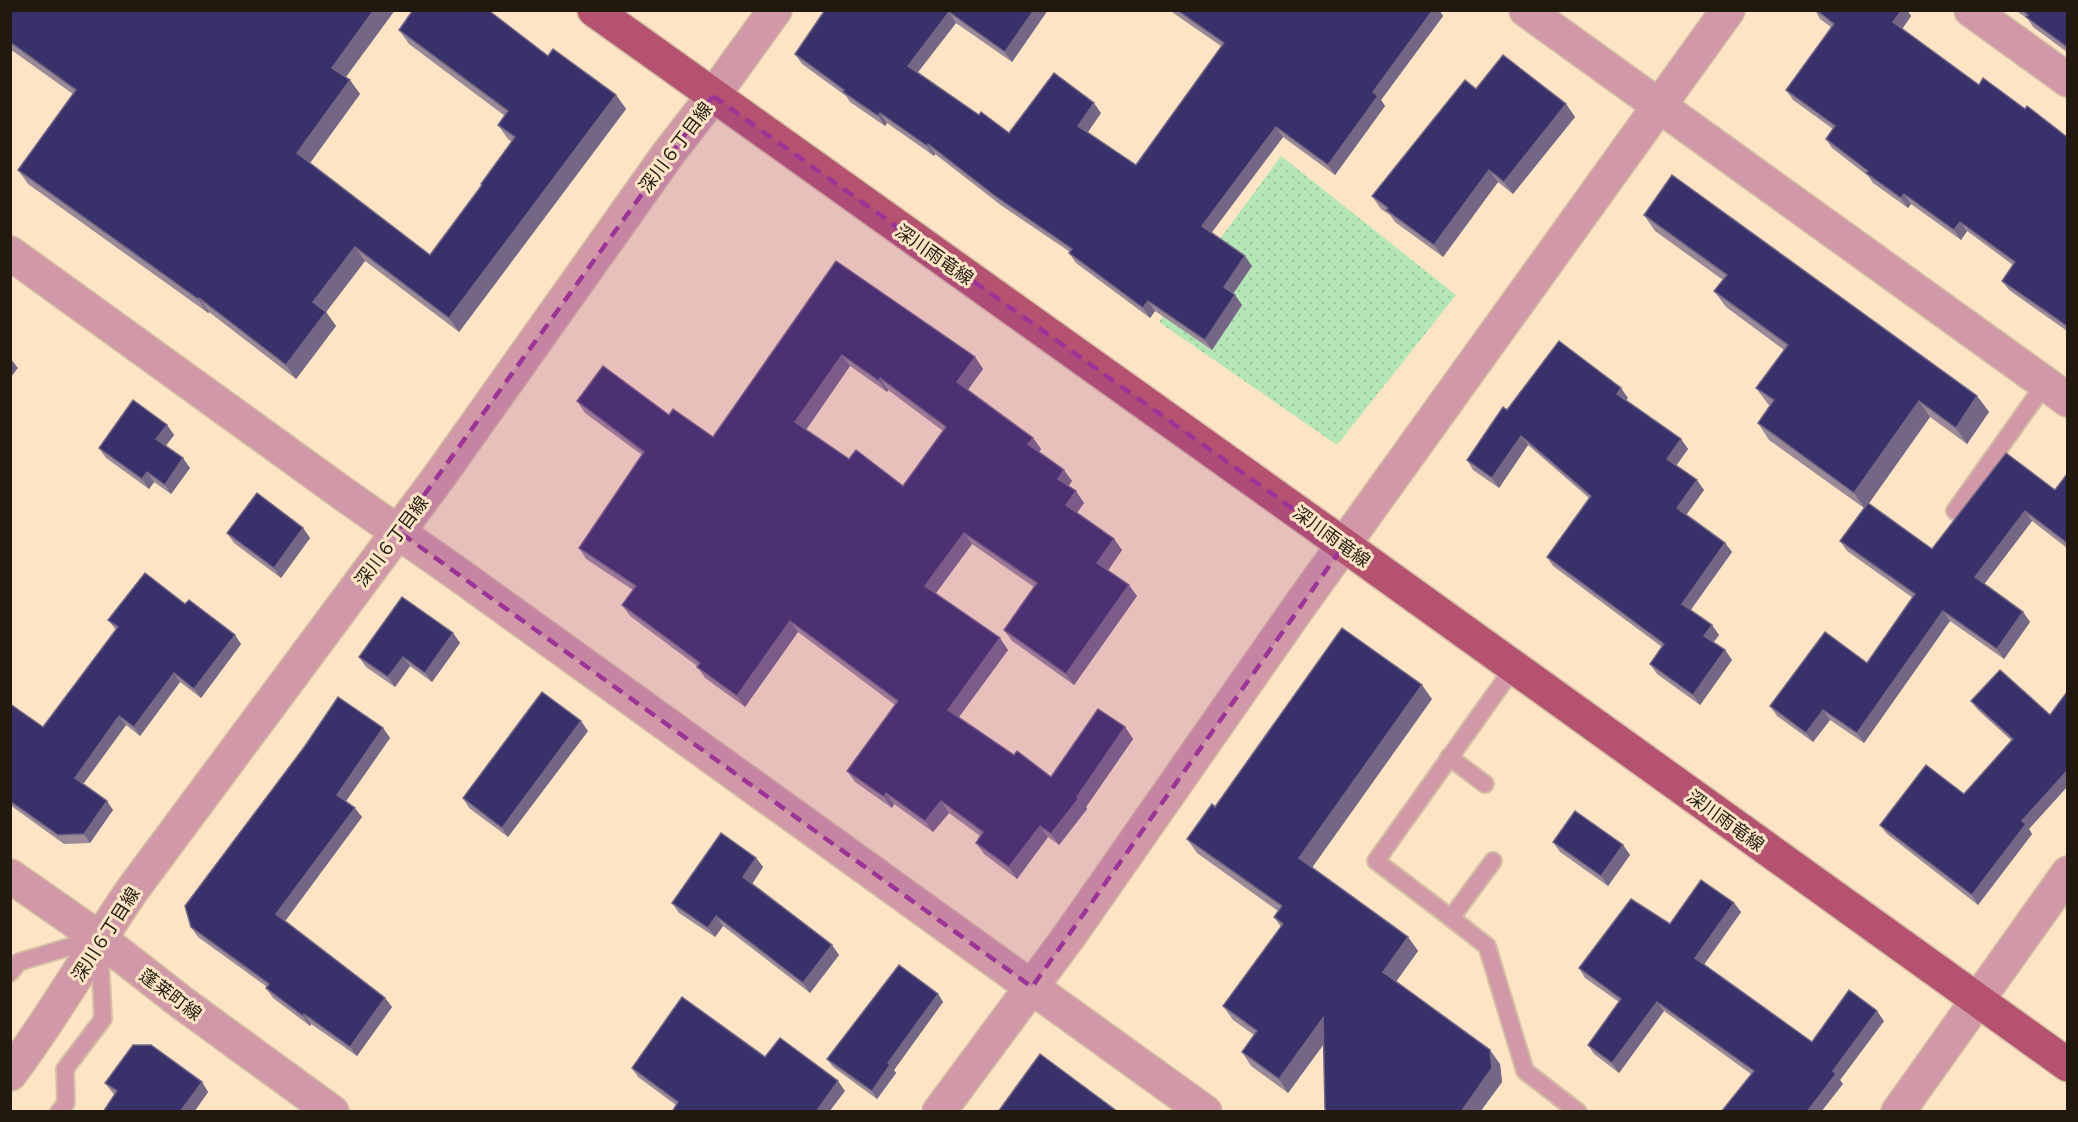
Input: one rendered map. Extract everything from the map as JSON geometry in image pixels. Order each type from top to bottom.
[{"type":"main road","name":"深川雨竜線","points":[[594,10],[1344,544],[2067,1065]]},
{"type":"street","name":"深川６丁目線","points":[[10,1074],[66,993],[99,938],[448,464],[668,154],[775,10]]},
{"type":"street","points":[[1526,10],[2056,392]]},
{"type":"street","points":[[939,1112],[1032,987],[1344,544],[1728,10]]},
{"type":"street","points":[[1971,10],[2067,81]]},
{"type":"street","points":[[10,253],[1205,1112]]},
{"type":"street","points":[[1898,1112],[2067,873]]},
{"type":"street","name":"蓬莱町線","points":[[10,876],[99,938],[181,1002],[332,1112]]},
{"type":"lane","points":[[1955,511],[2056,392]]},
{"type":"lane","points":[[1514,667],[1377,861],[1487,946],[1525,1071],[1578,1112]]},
{"type":"lane","points":[[1449,757],[1485,784]]},
{"type":"lane","points":[[1451,918],[1493,861]]},
{"type":"lane","points":[[10,973],[19,962],[99,938],[103,1019],[65,1069],[66,1103],[59,1112]]},
{"type":"highlighted area","points":[[713,96],[1344,545],[1032,987],[398,531]]},
{"type":"green space","points":[[1281,156],[1456,295],[1337,445],[1159,322]]},
{"type":"building","points":[[10,10],[374,10],[332,68],[350,80],[297,153],[430,255],[515,137],[498,125],[508,111],[399,30],[413,10],[488,10],[548,56],[553,49],[616,95],[449,318],[355,247],[313,302],[326,312],[286,365],[199,298],[18,170],[76,90],[10,42]]},
{"type":"building","points":[[825,10],[1034,10],[1005,52],[949,12],[908,66],[979,115],[981,112],[1009,133],[1054,73],[1094,103],[1078,126],[1136,165],[1224,43],[1177,10],[1433,10],[1373,92],[1378,96],[1328,165],[1276,127],[1202,226],[1245,256],[1224,287],[1235,295],[1205,340],[1148,301],[1143,308],[1069,253],[1072,249],[995,196],[928,144],[927,146],[880,113],[878,116],[843,92],[844,90],[795,54]]},
{"type":"building","points":[[1816,10],[1902,10],[1893,22],[1979,85],[1983,78],[2025,109],[2027,106],[2067,137],[2067,326],[2002,281],[2015,262],[1960,222],[1954,230],[1904,194],[1901,198],[1866,173],[1868,171],[1826,139],[1835,126],[1786,90],[1834,24]]},
{"type":"building","points":[[2022,10],[2067,10],[2067,47],[2026,17],[2028,15]]},
{"type":"building","points":[[1503,55],[1566,104],[1504,182],[1489,170],[1434,245],[1386,210],[1388,208],[1372,196],[1465,80],[1476,89]]},
{"type":"building","points":[[1672,175],[1977,396],[1956,428],[1919,401],[1854,493],[1758,423],[1774,400],[1756,388],[1788,345],[1714,291],[1727,275],[1644,215]]},
{"type":"building","points":[[836,261],[975,357],[957,382],[1033,438],[1028,444],[1064,470],[1058,479],[1076,491],[1066,505],[1114,539],[1097,563],[1129,585],[1066,674],[1004,630],[1037,583],[964,533],[925,586],[1000,638],[948,710],[1014,755],[1017,751],[1051,777],[1098,709],[1125,727],[1077,797],[1079,798],[1051,834],[1040,826],[1009,867],[976,843],[983,832],[941,801],[925,821],[886,793],[884,797],[847,771],[898,701],[790,621],[737,696],[697,667],[700,663],[622,605],[636,586],[579,548],[644,452],[577,401],[603,366],[669,415],[673,409],[713,437]],"holes":[[[842,355],[879,381],[880,378],[946,427],[903,486],[856,450],[849,459],[795,422]]]},
{"type":"building","points":[[1559,341],[1621,388],[1617,394],[1681,439],[1667,459],[1697,480],[1677,508],[1725,543],[1682,604],[1712,625],[1704,636],[1725,650],[1693,695],[1650,664],[1664,644],[1547,557],[1591,496],[1521,436],[1492,478],[1467,460],[1503,407],[1507,410]]},
{"type":"building","points":[[133,400],[167,425],[156,439],[183,458],[165,485],[147,472],[142,479],[99,448]]},
{"type":"building","points":[[2006,453],[2055,490],[2067,474],[2067,543],[2025,511],[1975,577],[2023,612],[1997,649],[1943,611],[1857,733],[1823,710],[1806,733],[1770,706],[1825,632],[1867,663],[1915,594],[1840,541],[1868,503],[1932,549]]},
{"type":"building","points":[[257,493],[303,528],[274,568],[227,533]]},
{"type":"building","points":[[145,573],[185,604],[189,600],[235,635],[194,689],[174,673],[134,727],[119,716],[75,778],[107,801],[84,834],[58,835],[10,801],[10,704],[43,727],[118,627],[108,620]]},
{"type":"building","points":[[402,597],[453,633],[425,673],[403,657],[388,677],[359,657]]},
{"type":"building","points":[[1342,628],[1422,685],[1299,858],[1408,937],[1383,972],[1490,1050],[1492,1068],[1461,1112],[1328,1112],[1325,1109],[1323,1018],[1279,1079],[1242,1052],[1257,1031],[1223,1006],[1283,924],[1274,917],[1282,906],[1187,839],[1212,804],[1215,807]]},
{"type":"building","points":[[2000,670],[2050,715],[2067,692],[2067,771],[2022,821],[2026,824],[1972,895],[1880,825],[1926,765],[1964,794],[2013,739],[1971,701]]},
{"type":"building","points":[[542,692],[581,721],[502,828],[463,798]]},
{"type":"building","points":[[338,697],[383,728],[337,795],[355,808],[276,914],[385,998],[350,1047],[304,1014],[303,1016],[266,988],[269,984],[191,927],[185,906],[305,746]]},
{"type":"building","points":[[1575,811],[1623,845],[1601,876],[1553,842]]},
{"type":"building","points":[[721,833],[756,858],[743,877],[832,945],[803,983],[716,916],[708,928],[672,903]]},
{"type":"building","points":[[1701,880],[1734,903],[1695,958],[1812,1042],[1849,990],[1877,1011],[1833,1071],[1836,1074],[1807,1112],[1721,1112],[1754,1071],[1657,1002],[1612,1063],[1588,1045],[1621,999],[1579,968],[1631,899],[1670,924]]},
{"type":"building","points":[[899,965],[938,994],[888,1063],[890,1065],[872,1091],[827,1059]]},
{"type":"building","points":[[682,997],[765,1057],[780,1038],[838,1081],[816,1112],[672,1112],[678,1102],[632,1068]]},
{"type":"building","points":[[133,1045],[151,1045],[202,1082],[180,1112],[103,1112],[117,1091],[105,1083]]},
{"type":"building","points":[[1040,1054],[1118,1112],[998,1112]]}]
